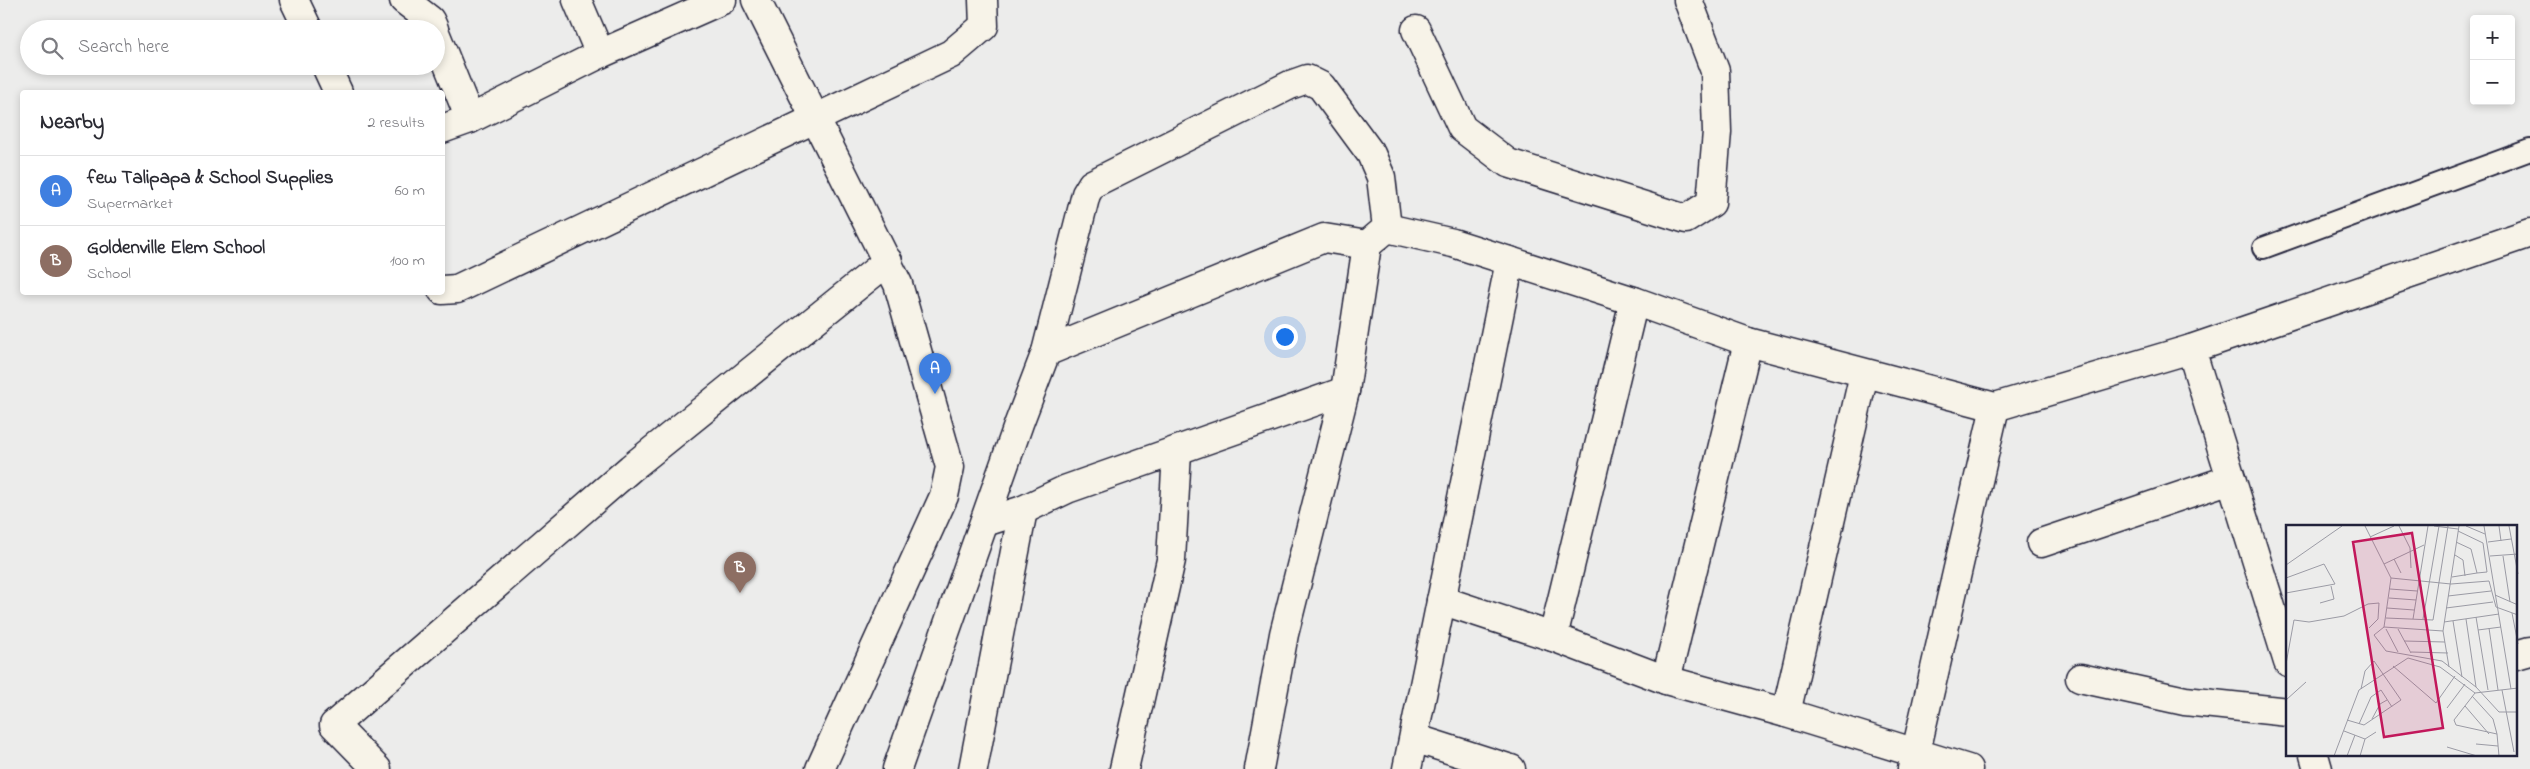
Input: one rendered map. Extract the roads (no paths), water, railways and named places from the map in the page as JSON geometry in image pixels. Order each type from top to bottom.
[{"type":"street","points":[[294,0],[304,20]]},
{"type":"street","points":[[404,0],[430,20]]},
{"type":"street","points":[[577,0],[600,54]]},
{"type":"street","points":[[445,129],[470,119],[600,54],[722,0]]},
{"type":"street","points":[[756,0],[813,118],[888,261],[898,284],[950,466],[944,496],[820,769]]},
{"type":"street","points":[[445,290],[457,289],[951,54],[984,26],[983,0]]},
{"type":"street","points":[[1416,30],[1462,128],[1508,162],[1686,218],[1711,203],[1717,132],[1715,71],[1688,0]]},
{"type":"street","points":[[445,56],[470,119]]},
{"type":"street","points":[[330,75],[337,90]]},
{"type":"street","points":[[897,769],[1046,352],[1086,194],[1092,184],[1290,85],[1307,79],[1321,86],[1371,154],[1381,177],[1377,236],[1344,390],[1284,634],[1259,769]]},
{"type":"street","points":[[1046,352],[1324,238],[1377,236],[1453,243],[1634,301],[1748,342],[1995,407],[2191,349],[2530,233]]},
{"type":"street","points":[[377,769],[334,725],[631,468],[888,261]]},
{"type":"street","points":[[1407,769],[1510,262]]},
{"type":"street","points":[[1553,637],[1634,301]]},
{"type":"street","points":[[1666,680],[1748,342]]},
{"type":"street","points":[[2191,349],[2286,656]]},
{"type":"street","points":[[1786,713],[1864,374]]},
{"type":"street","points":[[985,522],[1023,510],[1067,489],[1177,452],[1344,390]]},
{"type":"street","points":[[1914,761],[1995,407]]},
{"type":"street","points":[[1124,769],[1171,560],[1177,452]]},
{"type":"street","points":[[2041,543],[2231,479]]},
{"type":"street","points":[[973,769],[1023,510]]},
{"type":"street","points":[[1441,600],[1553,637],[1666,680],[1786,713],[1914,761],[1968,769]]},
{"type":"street","points":[[2080,678],[2185,701],[2286,712]]},
{"type":"street","points":[[1414,738],[1511,769]]},
{"type":"street","points":[[2314,756],[2318,769]]},
{"type":"lane","points":[[2262,248],[2530,150]]},
{"type":"place","name":"few Talipapa & School Supplies","points":[[935,394]]},
{"type":"place","name":"Goldenville Elem School","points":[[740,593]]}]
